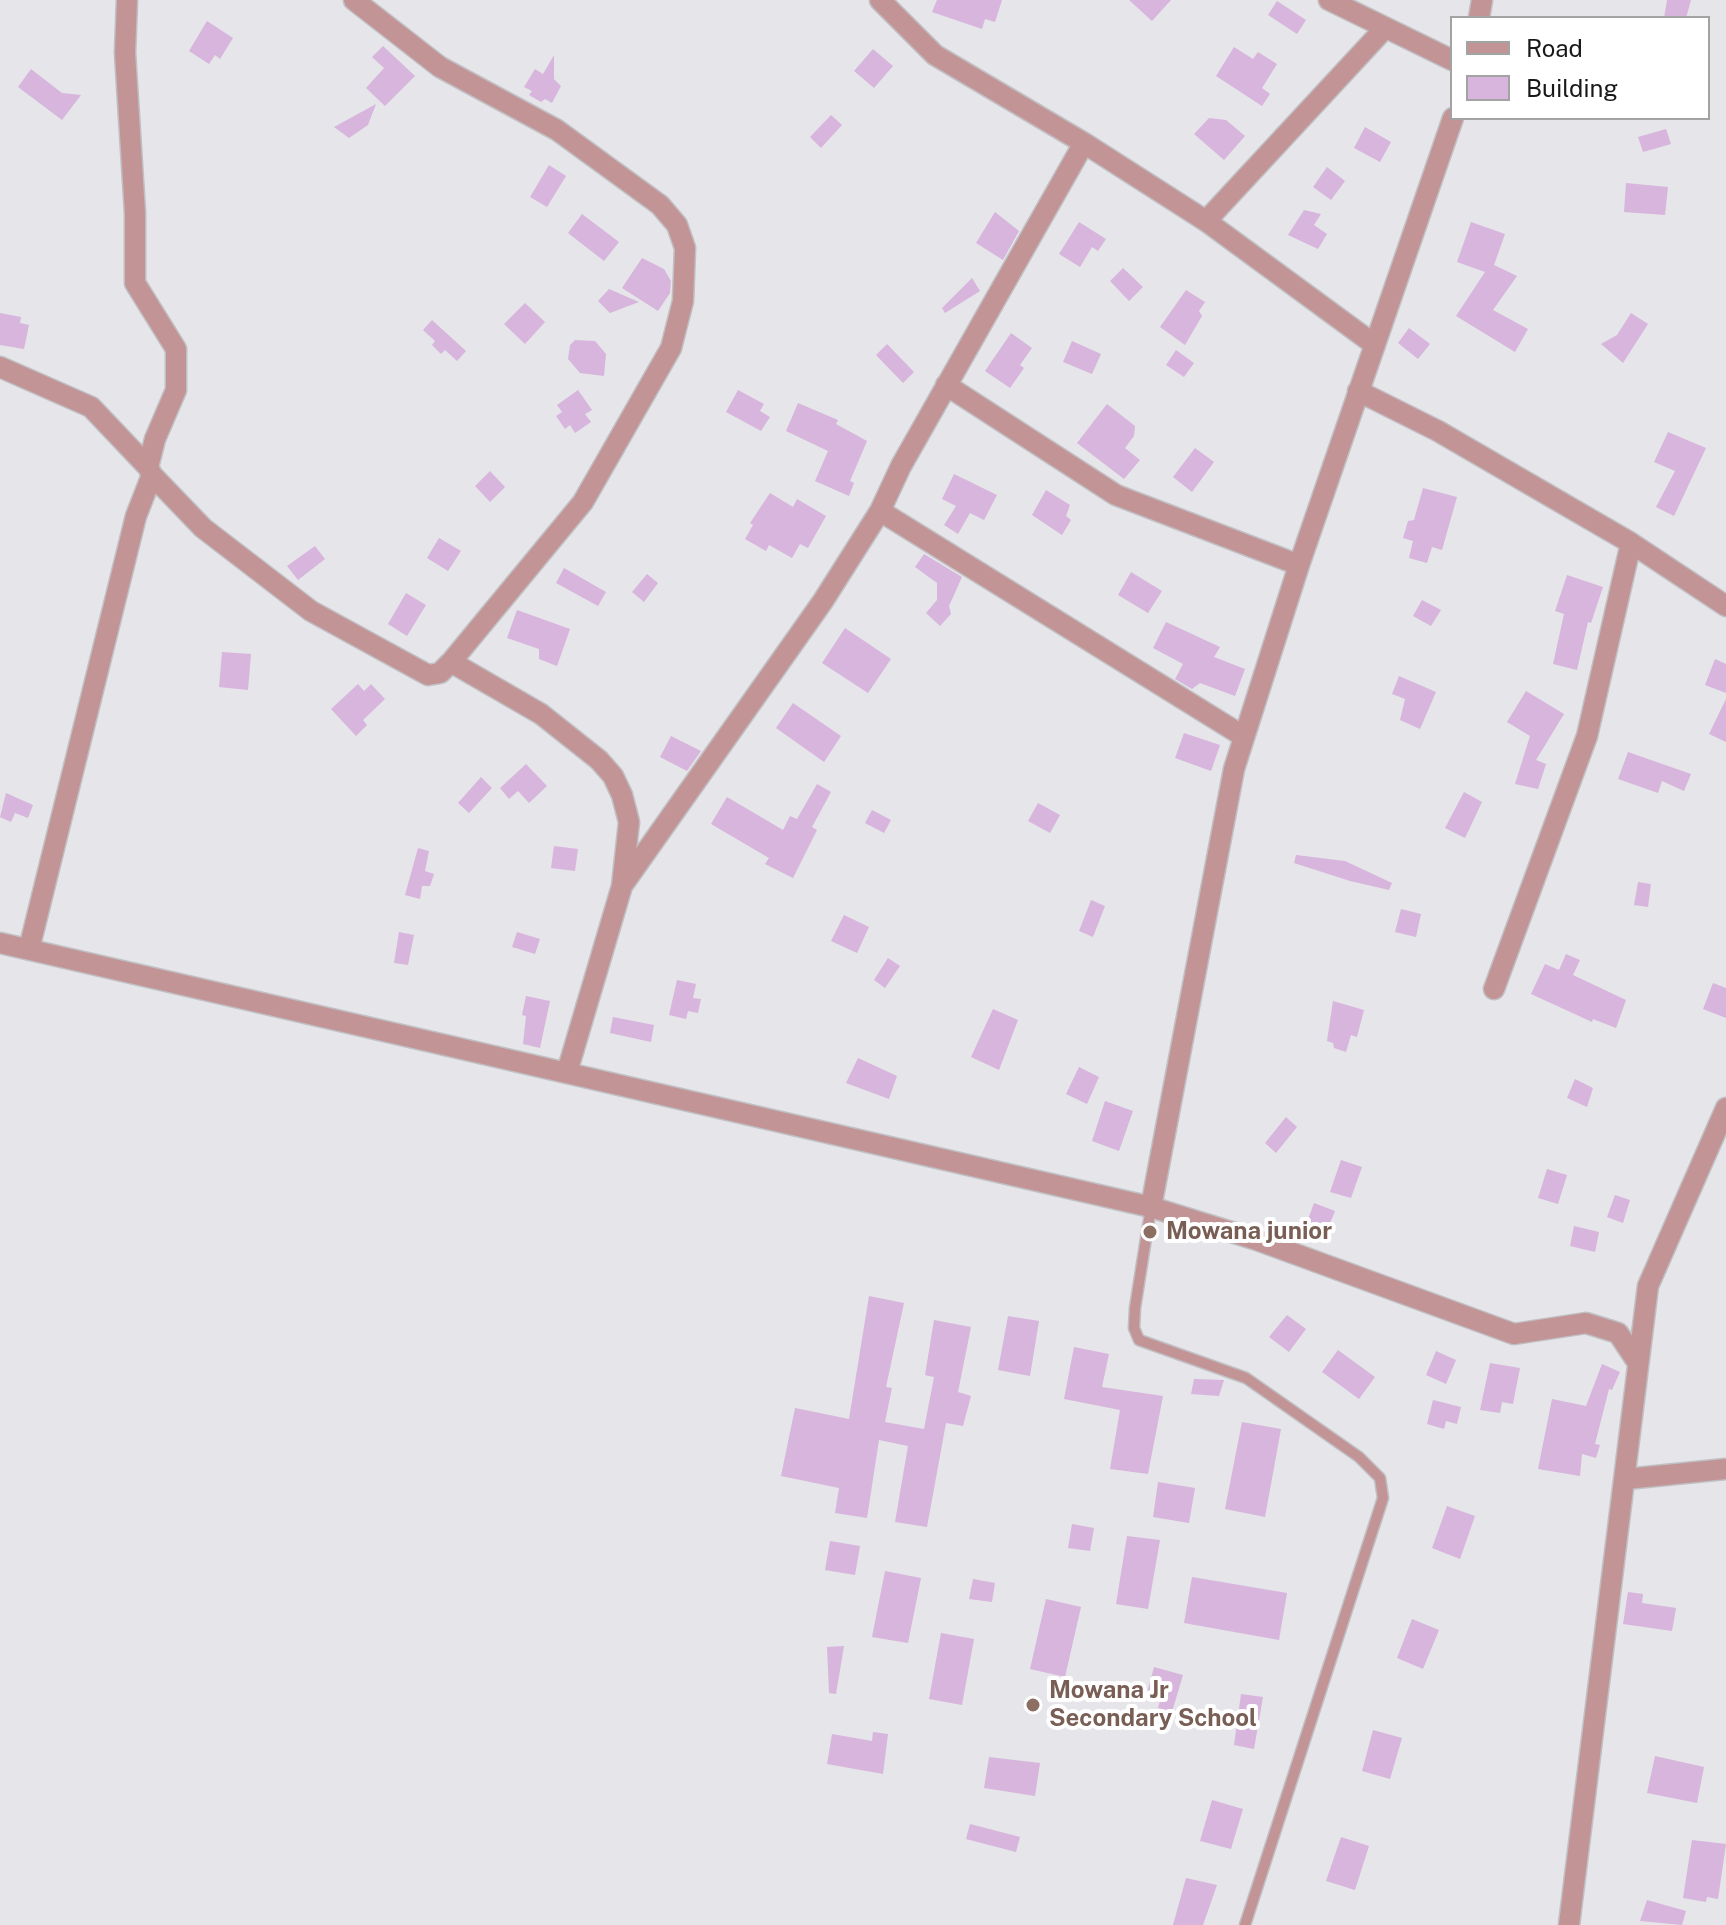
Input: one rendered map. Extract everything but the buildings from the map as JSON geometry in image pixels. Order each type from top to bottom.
[{"type":"street","points":[[29,949],[136,516],[163,417],[176,390],[176,349],[135,283],[135,213],[125,53],[127,0]]},
{"type":"street","points":[[0,367],[91,407],[203,528],[311,611],[428,675],[440,673],[451,662],[583,502],[671,348],[683,301],[685,248],[677,225],[660,205],[557,130],[440,67],[354,0]]},
{"type":"street","points":[[880,0],[935,55],[1084,143],[1206,221],[1375,345]]},
{"type":"street","points":[[1329,0],[1450,59]]},
{"type":"street","points":[[1206,221],[1385,28]]},
{"type":"street","points":[[1151,1207],[1234,769],[1243,736],[1452,120]]},
{"type":"street","points":[[622,886],[823,601],[880,511],[946,385],[1084,143]]},
{"type":"street","points":[[946,385],[1116,495],[1299,565]]},
{"type":"street","points":[[1358,391],[1438,431],[1631,543],[1726,606]]},
{"type":"street","points":[[880,511],[1243,736]]},
{"type":"street","points":[[1494,989],[1587,736],[1631,543]]},
{"type":"street","points":[[451,662],[541,714],[599,760],[613,776],[629,822],[622,886],[567,1072]]},
{"type":"street","points":[[0,943],[1151,1207],[1257,1240],[1514,1334],[1586,1323],[1618,1333],[1638,1363]]},
{"type":"street","points":[[1569,1925],[1648,1286],[1726,1108]]},
{"type":"street","points":[[1626,1479],[1726,1469]]},
{"type":"lane","points":[[1151,1207],[1135,1308],[1134,1328],[1139,1340],[1198,1359],[1258,1386],[1359,1457],[1380,1478],[1383,1498],[1245,1925]]},
{"type":"place","name":"Mowana junior","points":[[1150,1232]]},
{"type":"place","name":"Mowana Jr Secondary School","points":[[1033,1705]]}]
